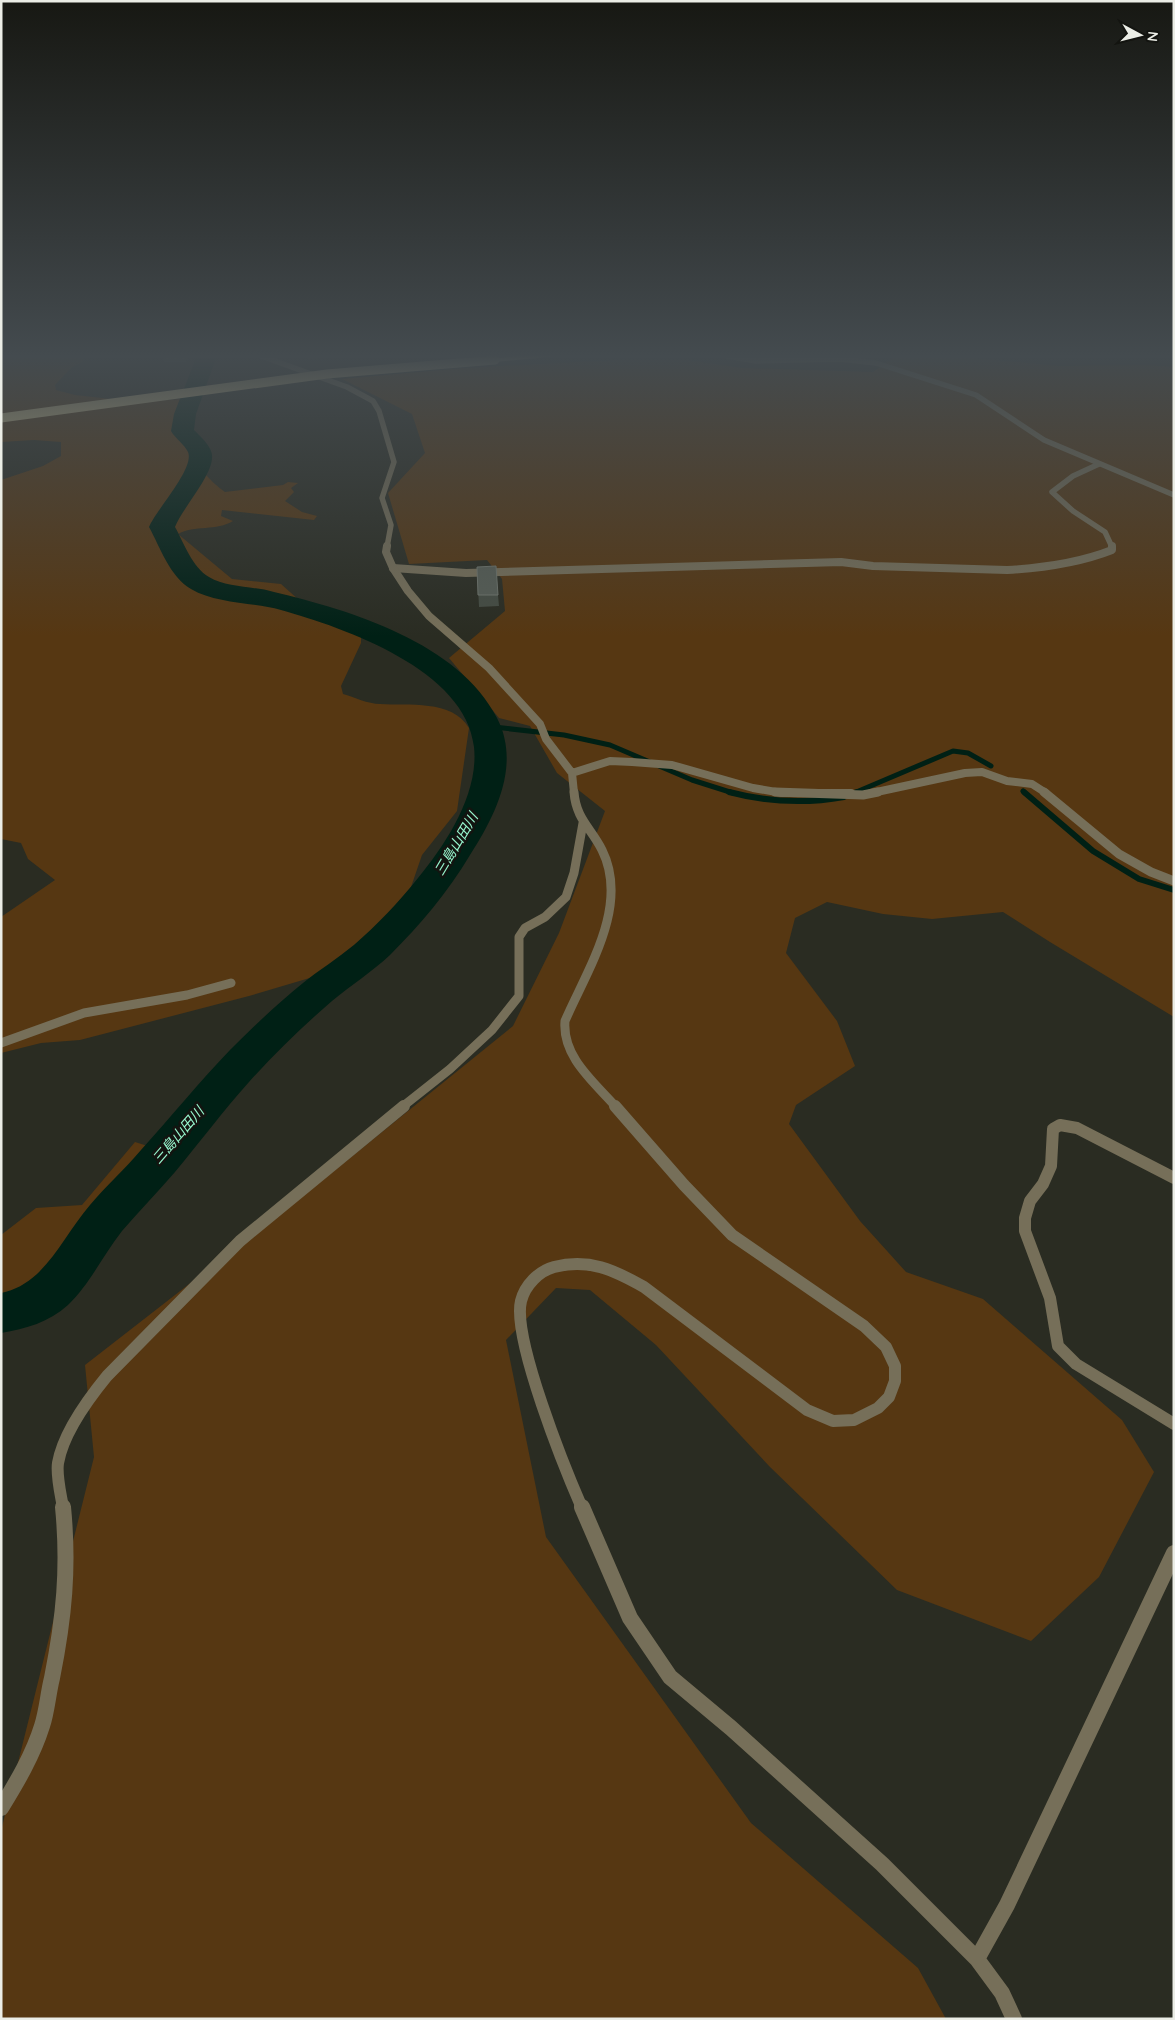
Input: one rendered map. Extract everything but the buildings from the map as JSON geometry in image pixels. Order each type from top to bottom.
[{"type":"street","points":[[390,447],[394,462],[383,490],[382,498],[391,525],[386,552],[393,568],[408,591],[429,616],[489,668],[540,724],[546,739],[572,773],[575,805],[583,823],[602,850],[609,875],[610,899],[606,927],[565,1021],[564,1034],[569,1051],[623,1117],[732,1235],[875,1335],[886,1347],[895,1366],[895,1381],[889,1396],[878,1408],[854,1420],[833,1421],[817,1416],[644,1287],[618,1272],[590,1263],[569,1263],[543,1270],[531,1282],[521,1301],[522,1336],[539,1395],[579,1500],[630,1618],[670,1677],[731,1728],[882,1864],[978,1959],[1002,1993],[1014,2019]]},
{"type":"street","points":[[1062,447],[1174,495]]},
{"type":"street","points":[[393,568],[466,573],[841,562],[873,566],[1028,569],[1094,557],[1112,550],[1113,545],[1106,533],[1075,513],[1052,492],[1073,476],[1099,464]]},
{"type":"street","points":[[572,773],[610,761],[632,762],[650,766],[672,765],[753,788],[782,793],[852,792],[863,795],[973,772],[982,772],[1007,782],[1032,784],[1049,795],[1120,854],[1151,872],[1174,881]]},
{"type":"street","points":[[1,1808],[22,1772],[42,1726],[47,1706],[66,1580],[66,1540],[58,1463],[88,1399],[107,1376],[240,1241],[443,1074],[492,1030],[519,996],[519,937],[525,928],[545,917],[566,897],[574,873],[583,823]]},
{"type":"street","points":[[1,1043],[84,1013],[187,995],[230,983]]},
{"type":"street","points":[[1174,1178],[1078,1128],[1060,1125],[1053,1129],[1051,1166],[1043,1184],[1030,1201],[1025,1218],[1025,1231],[1050,1298],[1058,1346],[1076,1364],[1174,1424]]},
{"type":"street","points":[[978,1959],[1007,1905],[1174,1553]]},
{"type":"shaded area","points":[[61,447],[188,447],[194,460],[214,483],[225,492],[283,485],[288,482],[298,483],[291,488],[294,492],[285,501],[302,512],[317,516],[314,520],[222,510],[221,516],[233,521],[220,526],[184,531],[178,534],[232,579],[281,584],[319,618],[361,636],[361,643],[341,686],[343,694],[375,704],[441,708],[452,712],[469,728],[457,811],[422,855],[411,887],[376,928],[313,977],[249,996],[80,1040],[41,1043],[1,1053],[1,917],[55,880],[28,859],[21,843],[1,839],[1,480],[43,466],[61,456]]},
{"type":"shaded area","points":[[423,447],[1174,447],[1174,1017],[1003,912],[932,919],[883,914],[827,902],[795,918],[786,953],[837,1021],[855,1066],[796,1105],[789,1124],[860,1221],[906,1272],[983,1299],[1122,1420],[1154,1472],[1099,1577],[1031,1641],[897,1590],[770,1467],[656,1345],[590,1290],[556,1288],[506,1340],[546,1537],[751,1823],[918,1968],[946,2019],[1,2019],[1,1831],[94,1457],[85,1365],[319,1183],[513,1026],[559,933],[605,811],[557,773],[530,726],[499,718],[449,658],[505,611],[502,579],[487,560],[409,564],[388,493],[425,453]]},
{"type":"shaded area","points":[[135,1142],[157,1149],[115,1194],[59,1272],[17,1306],[1,1307],[1,1235],[36,1208],[82,1205]]},
{"type":"waterway","name":"三島山田川","points":[[1,1313],[27,1307],[53,1289],[72,1267],[104,1221],[160,1159],[234,1071],[287,1019],[323,988],[369,953],[418,902],[431,887],[464,837],[480,805],[489,776],[491,749],[483,720],[475,706],[458,686],[436,668],[410,651],[351,624],[292,604],[214,589],[193,578],[183,565],[162,527],[171,509],[198,468],[201,459],[197,447]]},
{"type":"waterway","points":[[485,726],[564,735],[610,745],[692,780],[731,793]]},
{"type":"waterway","points":[[857,792],[854,793],[953,751],[968,753],[991,766]]},
{"type":"waterway","points":[[1024,792],[1093,851],[1139,879],[1174,890]]},
{"type":"waterway","points":[[731,793],[786,801],[815,801],[844,797]]}]
